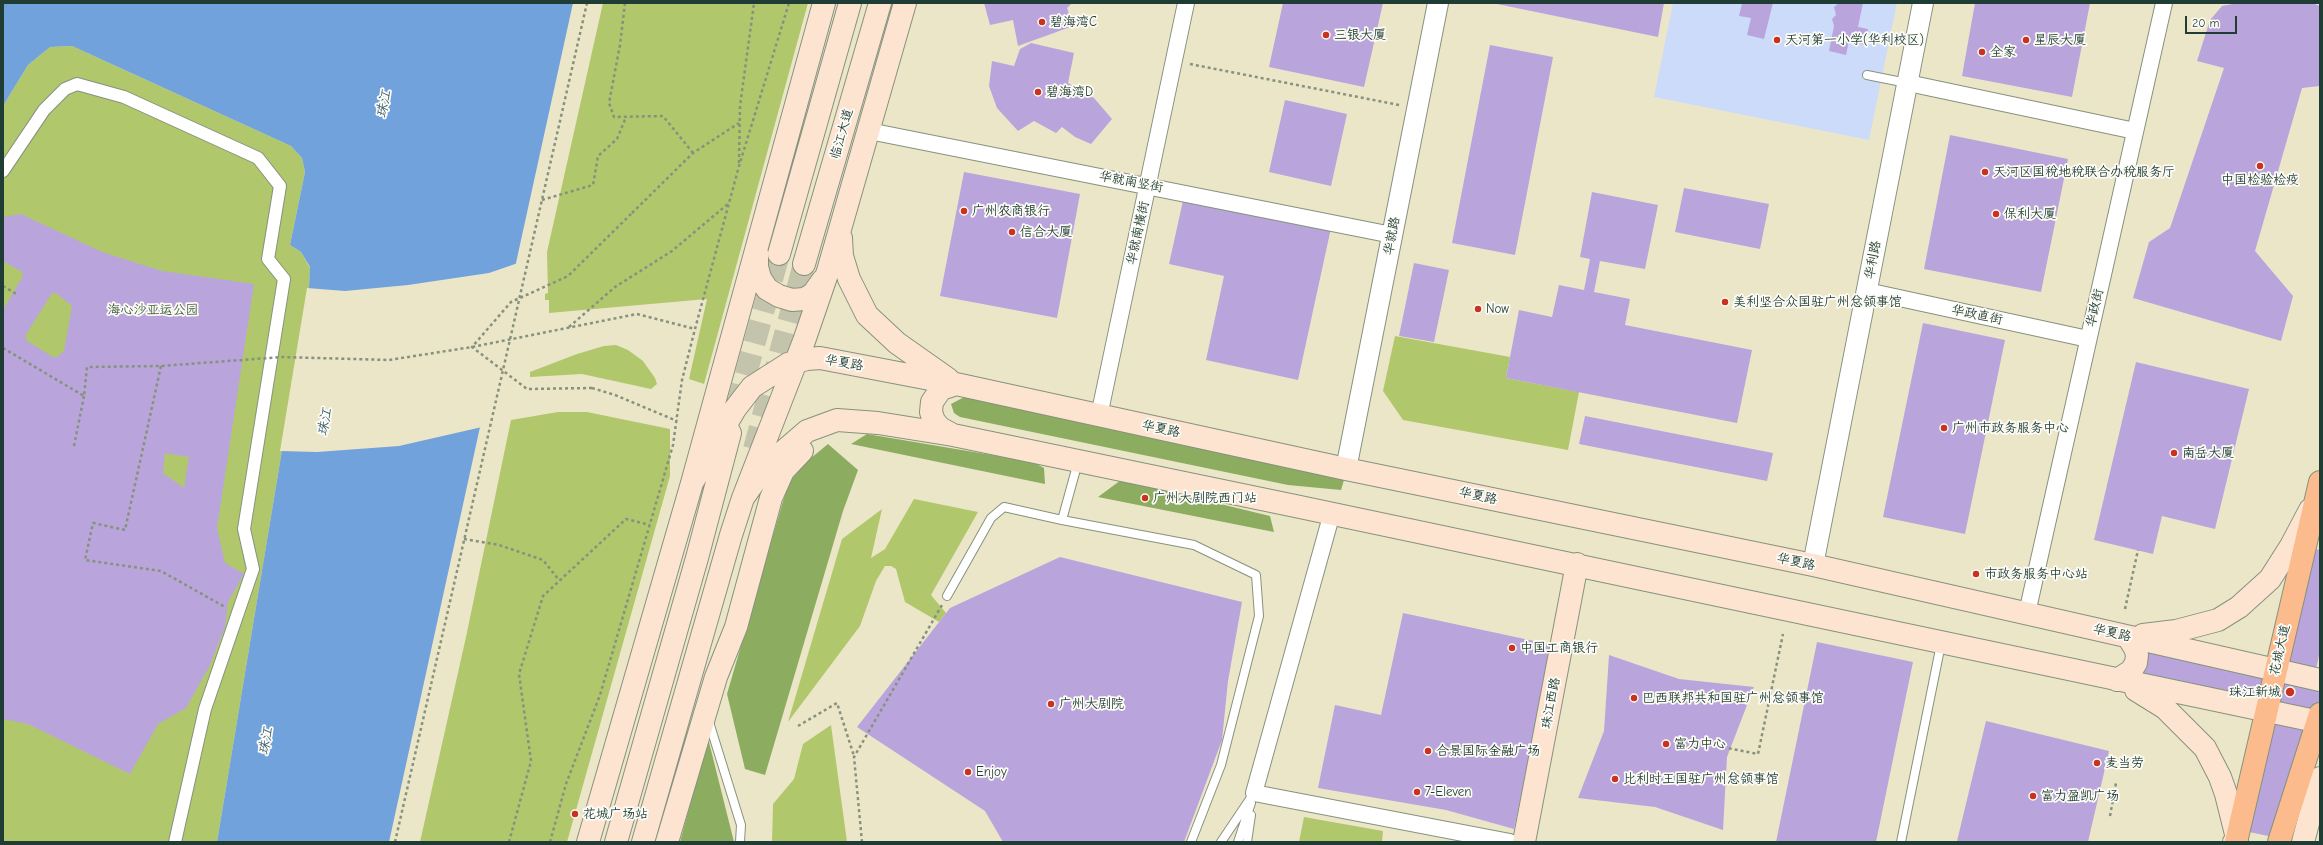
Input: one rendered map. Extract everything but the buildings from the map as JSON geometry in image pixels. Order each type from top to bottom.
[{"type":"main road","points":[[588,842],[692,483],[824,3]]},
{"type":"main road","points":[[779,254],[850,3]]},
{"type":"main road","name":"临江大道","points":[[804,264],[880,3]]},
{"type":"main road","points":[[643,842],[742,498],[796,361],[828,271],[905,3]]},
{"type":"main road","points":[[841,230],[842,256],[858,299],[867,314],[897,343],[956,384]]},
{"type":"main road","points":[[758,244],[757,268],[760,278],[767,289],[779,296],[792,300],[804,299],[820,287],[828,271]]},
{"type":"main road","name":"华夏路","points":[[692,483],[735,409],[752,387],[788,364],[796,361],[820,358],[956,384],[1346,469],[1813,565],[2320,680]]},
{"type":"main road","points":[[953,435],[940,428],[934,422],[931,412],[932,402],[942,389],[956,384]]},
{"type":"main road","points":[[616,842],[734,420],[752,387]]},
{"type":"main road","points":[[715,488],[716,396]]},
{"type":"main road","points":[[742,498],[764,468],[807,431],[823,423],[837,420],[878,423],[953,435],[1577,564],[2266,711],[2319,719],[2279,842]]},
{"type":"main road","points":[[667,842],[716,677],[736,627],[771,498],[783,471],[803,450],[835,430],[861,422],[878,423]]},
{"type":"main road","points":[[2117,680],[2131,671],[2136,663],[2137,655],[2135,648],[2128,637],[2176,631],[2218,620],[2239,607],[2270,578],[2291,546],[2318,491]]},
{"type":"main road","name":"花城大道","points":[[2236,840],[2318,491]]},
{"type":"main road","name":"珠江西路","points":[[1524,842],[1577,564]]},
{"type":"main road","points":[[2117,680],[2152,698],[2165,708],[2205,748],[2220,777],[2236,840]]},
{"type":"main road","points":[[2303,842],[2320,778]]},
{"type":"main road","points":[[2303,842],[2320,816]]},
{"type":"street","name":"华就南横街","points":[[1099,416],[1186,3]]},
{"type":"street","name":"华就路","points":[[1346,469],[1438,3]]},
{"type":"street","name":"华利路","points":[[1813,565],[1924,3]]},
{"type":"street","name":"华政街","points":[[2027,613],[2164,3]]},
{"type":"street","points":[[1908,83],[2135,131]]},
{"type":"street","points":[[3,171],[44,110],[64,89],[77,84],[124,97],[258,158],[280,186],[268,259],[284,279],[244,529],[253,569],[205,709],[175,842]]},
{"type":"street","name":"华就南竖街","points":[[869,131],[1392,235]]},
{"type":"street","name":"华政直街","points":[[1867,291],[2088,339]]},
{"type":"street","points":[[1332,513],[1254,793],[1510,842]]},
{"type":"lane","points":[[1867,75],[1908,83]]},
{"type":"lane","points":[[1062,520],[1078,461]]},
{"type":"lane","points":[[947,596],[991,518],[1004,508],[1194,545],[1256,575],[1259,616],[1221,765],[1191,842]]},
{"type":"lane","points":[[1901,842],[1942,643]]},
{"type":"lane","points":[[706,712],[740,825],[740,842]]},
{"type":"lane","points":[[1222,842],[1254,793]]},
{"type":"lane","points":[[1238,842],[1254,793]]},
{"type":"lane","points":[[1247,842],[1254,793]]},
{"type":"path","points":[[395,842],[587,3]]},
{"type":"path","points":[[625,3],[620,45],[609,103],[614,117],[663,116],[693,153]]},
{"type":"path","points":[[739,166],[740,106],[754,3]]},
{"type":"path","points":[[550,842],[566,784],[600,695],[674,445],[682,380],[695,329],[739,166],[788,3]]},
{"type":"path","points":[[1185,63],[1399,105]]},
{"type":"path","points":[[542,200],[593,185],[598,156],[617,139],[626,117]]},
{"type":"path","points":[[472,347],[511,302],[568,276],[693,153],[740,123]]},
{"type":"path","points":[[569,327],[615,287],[672,251],[729,203]]},
{"type":"path","points":[[3,286],[18,295]]},
{"type":"path","points":[[74,446],[84,396],[87,367],[161,366],[282,357],[389,360],[472,347],[637,314],[695,329]]},
{"type":"path","points":[[472,347],[527,389],[592,388],[616,395],[677,421]]},
{"type":"path","points":[[3,348],[84,396]]},
{"type":"path","points":[[161,366],[125,530],[93,523],[85,560],[161,571],[238,613]]},
{"type":"path","points":[[509,842],[531,761],[519,674],[543,596],[626,519],[650,525]]},
{"type":"path","points":[[464,539],[499,545],[543,560],[559,580]]},
{"type":"path","points":[[2125,609],[2138,550]]},
{"type":"path","points":[[862,842],[854,756],[947,596]]},
{"type":"path","points":[[1717,746],[1758,754],[1783,634]]},
{"type":"path","points":[[798,726],[837,703],[856,765]]},
{"type":"path","points":[[2110,816],[2116,783]]},
{"type":"shaded area","name":"天河第一小学(华利校区)","points":[[1673,3],[1897,3],[1869,140],[1654,97]]},
{"type":"green space","points":[[603,3],[808,3],[704,384],[689,379],[707,299],[549,313],[549,300],[545,300],[545,294],[548,293],[547,252]]},
{"type":"green space","name":"海心沙亚运公园","points":[[72,46],[291,146],[302,158],[305,172],[290,245],[301,252],[310,268],[309,287],[217,842],[3,842],[3,106],[28,65],[50,47]]},
{"type":"green space","points":[[1395,336],[1510,357],[1506,378],[1579,392],[1568,450],[1403,420],[1383,391]]},
{"type":"green space","points":[[616,345],[628,350],[643,361],[655,378],[657,384],[651,389],[582,374],[530,377],[530,372],[577,354],[604,346]]},
{"type":"green space","points":[[970,394],[1344,480],[1341,490],[1288,485],[960,417],[954,413],[951,404]]},
{"type":"green space","points":[[558,412],[587,412],[670,429],[670,476],[567,842],[420,842],[466,637],[511,420]]},
{"type":"green space","points":[[867,434],[1033,462],[1044,468],[1045,484],[851,444]]},
{"type":"green space","points":[[828,444],[858,470],[843,511],[765,775],[745,769],[727,694],[788,484],[805,463]]},
{"type":"green space","points":[[1121,480],[1270,516],[1274,532],[1098,497]]},
{"type":"green space","points":[[914,499],[978,512],[931,595],[946,613],[939,622],[905,602],[896,569],[891,566],[885,566],[876,581],[860,626],[788,722],[842,539],[882,509],[871,558],[885,549]]},
{"type":"green space","points":[[831,725],[847,842],[772,842],[773,804],[794,779],[803,744]]},
{"type":"green space","points":[[708,738],[734,842],[680,842]]},
{"type":"green space","points":[[1304,817],[1383,831],[1382,842],[1299,842]]},
{"type":"water","name":"珠江","points":[[3,3],[573,3],[389,842],[217,842],[309,287],[310,267],[301,252],[290,245],[305,172],[302,158],[291,146],[72,46],[50,47],[28,65],[3,106]]},
{"type":"pier","points":[[518,263],[482,427],[399,446],[317,452],[280,451],[307,288],[345,291],[408,285],[489,273]]},
{"type":"tunnel","points":[[737,407],[779,254]]},
{"type":"tunnel","points":[[754,449],[804,264]]},
{"type":"place","name":"碧海湾C","points":[[1042,22]]},
{"type":"place","name":"三银大厦","points":[[1326,35]]},
{"type":"place","name":"天河第一小学(华利校区)","points":[[1777,40]]},
{"type":"place","name":"星辰大厦","points":[[2026,40]]},
{"type":"place","name":"全家","points":[[1982,52]]},
{"type":"place","name":"碧海湾D","points":[[1038,92]]},
{"type":"place","name":"中国检验检疫","points":[[2260,166]]},
{"type":"place","name":"天河区国税地税联合办税服务厅","points":[[1985,172]]},
{"type":"place","name":"广州农商银行","points":[[964,211]]},
{"type":"place","name":"保利大厦","points":[[1996,214]]},
{"type":"place","name":"信合大厦","points":[[1012,232]]},
{"type":"place","name":"美利坚合众国驻广州总领事馆","points":[[1725,302]]},
{"type":"place","name":"Now","points":[[1478,309]]},
{"type":"place","name":"广州市政务服务中心","points":[[1944,428]]},
{"type":"place","name":"南岳大厦","points":[[2174,453]]},
{"type":"place","name":"广州大剧院西门站","points":[[1145,498]]},
{"type":"place","name":"市政务服务中心站","points":[[1976,574]]},
{"type":"place","name":"中国工商银行","points":[[1512,648]]},
{"type":"place","name":"珠江新城","points":[[2290,692]]},
{"type":"place","name":"巴西联邦共和国驻广州总领事馆","points":[[1634,698]]},
{"type":"place","name":"广州大剧院","points":[[1051,704]]},
{"type":"place","name":"富力中心","points":[[1666,744]]},
{"type":"place","name":"合景国际金融广场","points":[[1428,751]]},
{"type":"place","name":"麦当劳","points":[[2097,763]]},
{"type":"place","name":"Enjoy","points":[[968,772]]},
{"type":"place","name":"比利时王国驻广州总领事馆","points":[[1615,779]]},
{"type":"place","name":"7-Eleven","points":[[1417,792]]},
{"type":"place","name":"富力盈凯广场","points":[[2033,796]]},
{"type":"place","name":"花城广场站","points":[[575,814]]}]
